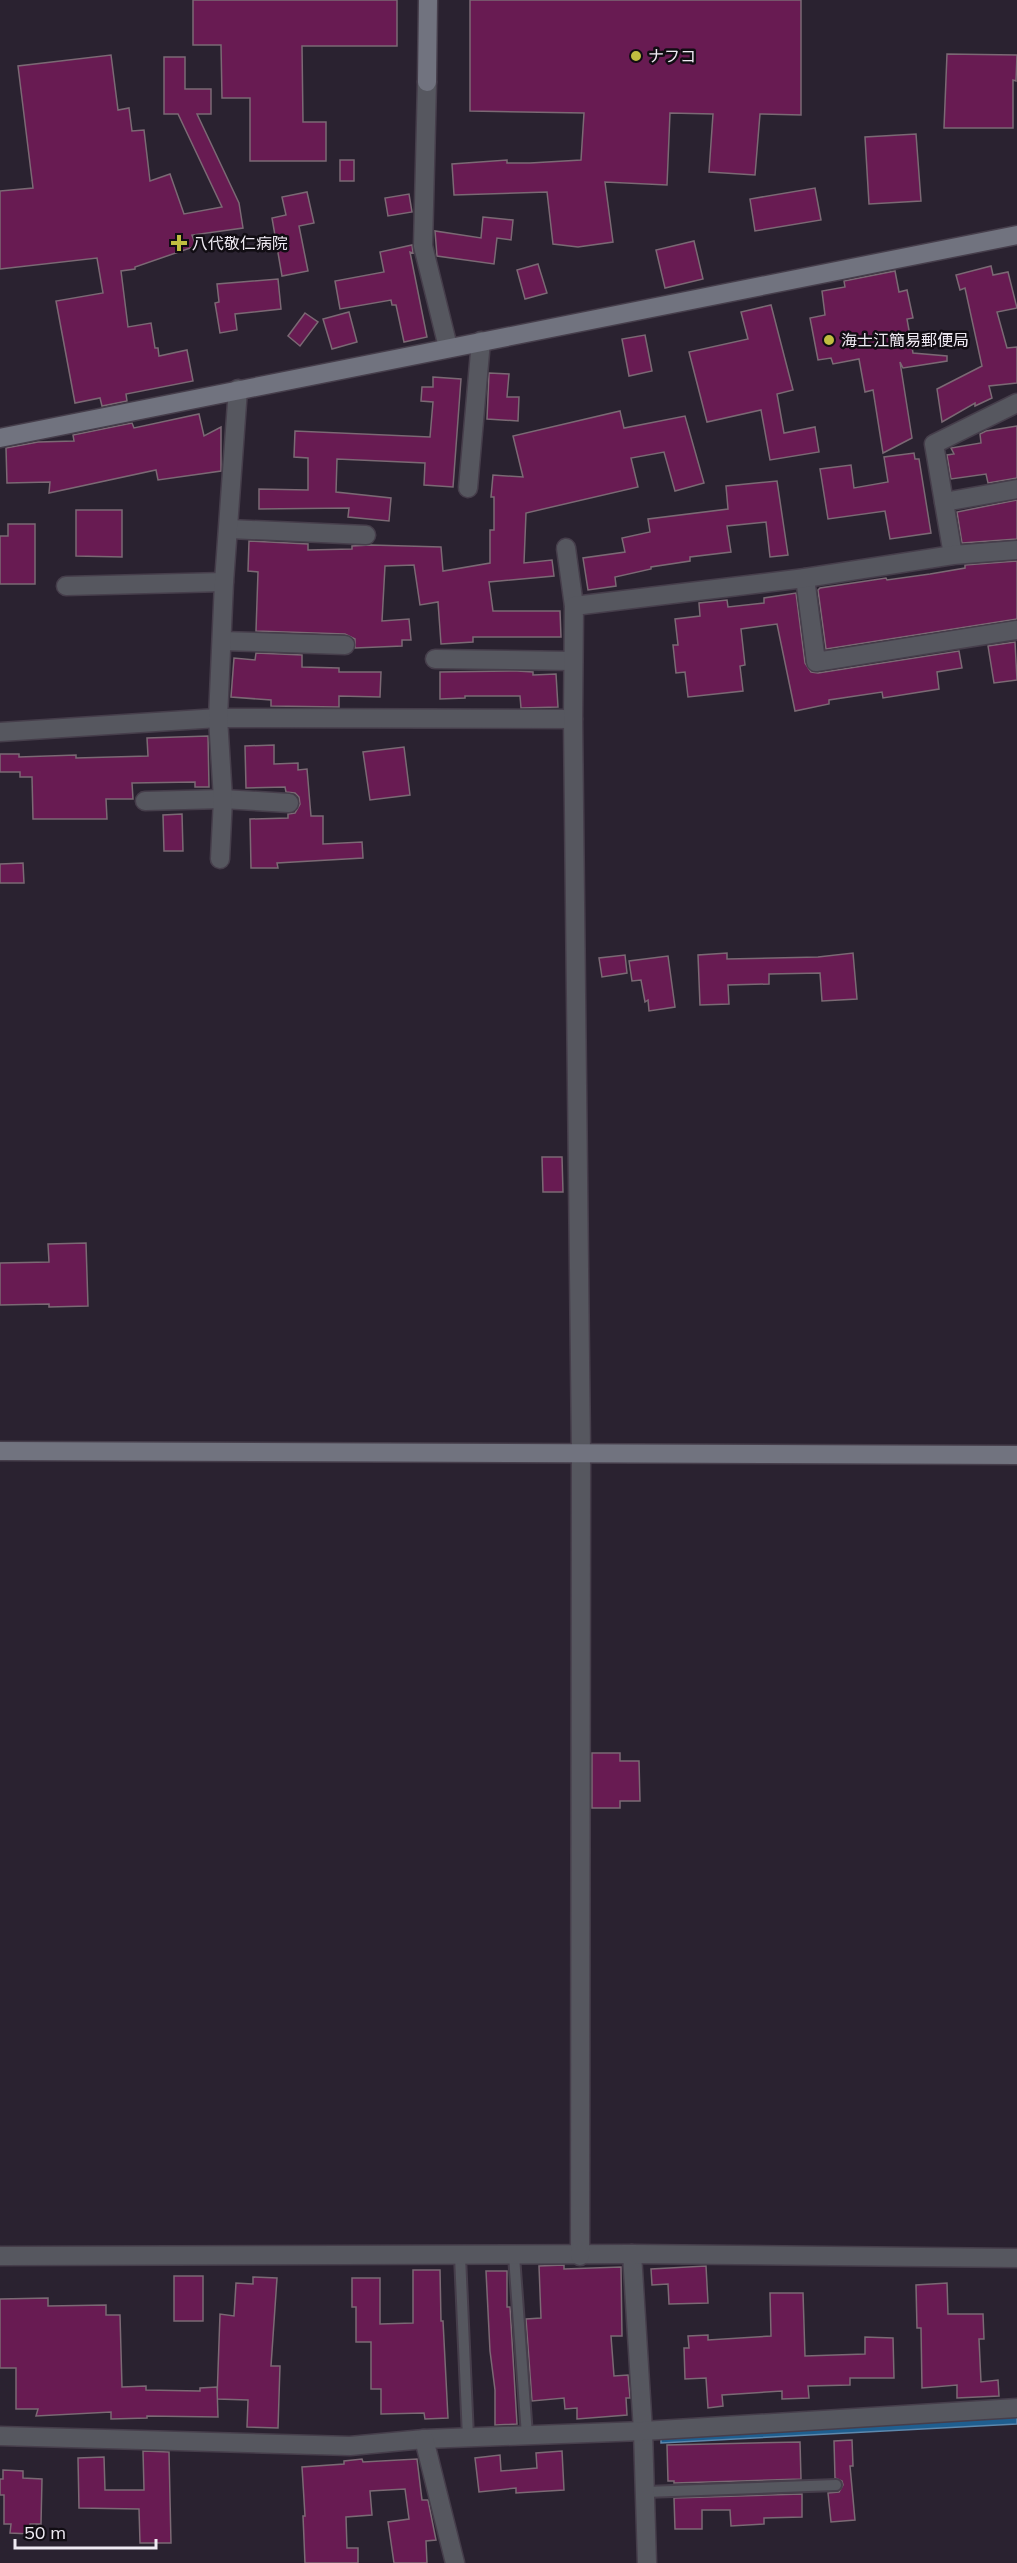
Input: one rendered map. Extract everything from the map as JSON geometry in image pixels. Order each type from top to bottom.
[{"type":"street","points":[[428,0],[423,246],[448,347]]},
{"type":"street","points":[[1,432],[238,389],[1016,237]]},
{"type":"street","points":[[468,488],[481,341]]},
{"type":"street","points":[[220,859],[223,799],[219,718],[225,582],[238,389]]},
{"type":"street","points":[[953,555],[934,444],[1017,403]]},
{"type":"street","points":[[944,502],[1017,489]]},
{"type":"street","points":[[230,529],[366,535]]},
{"type":"street","points":[[566,548],[574,606],[573,718],[582,1452],[580,2256]]},
{"type":"street","points":[[574,606],[805,578],[953,555],[1017,550]]},
{"type":"street","points":[[805,578],[816,662],[1017,630]]},
{"type":"street","points":[[66,586],[225,582]]},
{"type":"street","points":[[222,641],[345,645]]},
{"type":"street","points":[[435,659],[573,661]]},
{"type":"street","points":[[0,732],[219,718],[573,718]]},
{"type":"street","points":[[145,801],[223,799],[289,804]]},
{"type":"street","points":[[0,1451],[1017,1455]]},
{"type":"street","points":[[632,2254],[643,2431],[647,2563]]},
{"type":"street","points":[[0,2256],[580,2256],[632,2254],[1017,2258]]},
{"type":"street","points":[[0,2436],[350,2446],[424,2439],[643,2431],[1017,2408]]},
{"type":"street","points":[[424,2439],[455,2563]]},
{"type":"lane","points":[[460,2256],[468,2437]]},
{"type":"lane","points":[[514,2256],[527,2435]]},
{"type":"lane","points":[[645,2492],[836,2485]]},
{"type":"water","points":[[1017,2415],[1017,2424],[661,2443],[661,2437]]},
{"type":"building","points":[[193,0],[397,0],[397,46],[302,46],[303,122],[326,122],[326,161],[250,161],[250,98],[222,98],[221,45],[193,45]]},
{"type":"building","name":"ナフコ","points":[[470,0],[801,0],[801,115],[760,114],[755,175],[709,172],[713,114],[670,113],[667,185],[605,182],[613,242],[578,247],[553,244],[547,192],[454,195],[452,164],[507,160],[507,163],[530,163],[581,160],[584,113],[470,111]]},
{"type":"building","points":[[947,54],[1017,55],[1016,81],[1013,80],[1013,128],[944,128]]},
{"type":"building","points":[[111,55],[118,110],[129,108],[132,131],[144,130],[150,181],[170,174],[184,214],[222,207],[178,114],[164,114],[164,57],[185,57],[185,89],[211,89],[211,114],[197,114],[239,203],[243,228],[192,235],[196,246],[135,267],[135,269],[121,271],[128,327],[151,323],[155,348],[158,348],[159,356],[187,350],[193,381],[126,394],[127,401],[102,406],[100,398],[75,403],[56,301],[103,293],[97,258],[0,269],[0,191],[33,188],[18,66]]},
{"type":"building","points":[[916,134],[921,201],[869,204],[865,137]]},
{"type":"building","points":[[340,160],[354,160],[354,181],[340,181]]},
{"type":"building","points":[[815,188],[821,220],[755,231],[750,199]]},
{"type":"building","points":[[307,192],[314,223],[299,226],[308,271],[282,276],[272,218],[286,215],[282,197]]},
{"type":"building","points":[[409,194],[412,212],[388,216],[385,198]]},
{"type":"building","points":[[483,217],[513,220],[511,240],[497,238],[494,264],[437,256],[435,231],[481,238]]},
{"type":"building","points":[[694,241],[703,279],[665,288],[656,250]]},
{"type":"building","points":[[412,245],[413,253],[410,252],[427,337],[404,342],[396,305],[392,305],[391,300],[340,309],[335,281],[384,272],[380,252]]},
{"type":"building","points":[[538,264],[547,293],[525,299],[517,270]]},
{"type":"building","points":[[991,266],[993,275],[1008,272],[1017,308],[997,312],[1007,348],[1017,347],[1017,383],[989,386],[992,398],[975,406],[975,403],[942,422],[937,389],[982,366],[965,288],[960,290],[956,275]]},
{"type":"building","points":[[895,271],[899,292],[907,290],[913,318],[907,319],[913,353],[947,356],[947,361],[903,368],[900,362],[912,438],[883,453],[873,390],[865,392],[859,359],[833,364],[831,358],[818,360],[810,318],[825,315],[822,291],[845,287],[844,281]]},
{"type":"building","points":[[278,279],[281,309],[235,314],[237,330],[220,333],[215,303],[219,302],[217,284]]},
{"type":"building","points":[[771,305],[793,390],[777,394],[784,433],[815,427],[819,452],[770,460],[761,410],[707,422],[689,352],[748,339],[741,312]]},
{"type":"building","points":[[349,312],[357,342],[332,349],[323,319]]},
{"type":"building","points":[[305,313],[318,322],[300,346],[288,336]]},
{"type":"building","points":[[645,335],[652,371],[629,376],[622,339]]},
{"type":"building","points":[[489,373],[509,374],[507,397],[519,397],[518,421],[487,419]]},
{"type":"building","points":[[433,377],[461,379],[453,487],[424,485],[425,463],[337,459],[336,492],[391,498],[389,521],[348,517],[349,508],[259,509],[259,489],[308,490],[308,458],[294,457],[295,431],[430,437],[433,402],[421,401],[422,387],[433,387]]},
{"type":"building","points":[[620,411],[624,428],[685,416],[704,483],[675,491],[664,452],[631,458],[638,487],[526,513],[524,563],[552,560],[554,576],[489,582],[493,611],[560,611],[561,637],[473,637],[473,642],[441,644],[438,602],[420,605],[414,565],[385,566],[382,621],[409,619],[411,640],[402,640],[402,646],[355,648],[355,639],[345,634],[256,631],[258,572],[248,571],[249,541],[308,544],[308,550],[352,549],[352,546],[371,545],[441,547],[443,571],[490,563],[490,530],[494,530],[494,497],[491,497],[493,475],[523,477],[513,436]]},
{"type":"building","points":[[199,414],[204,436],[221,427],[221,471],[158,480],[156,470],[49,493],[50,482],[7,483],[6,448],[38,442],[74,441],[73,435],[132,423],[134,428]]},
{"type":"building","points":[[1017,426],[1017,478],[988,483],[986,474],[951,479],[947,455],[954,454],[951,448],[981,443],[980,434],[986,431]]},
{"type":"building","points":[[914,453],[915,459],[919,459],[931,533],[890,539],[885,511],[828,519],[820,469],[851,465],[854,488],[888,482],[884,457]]},
{"type":"building","points":[[777,481],[788,555],[770,557],[766,522],[727,526],[731,552],[690,557],[690,561],[651,567],[651,569],[615,577],[616,586],[588,590],[583,558],[625,552],[622,538],[650,532],[648,519],[728,509],[726,486]]},
{"type":"building","points":[[1017,500],[1017,539],[962,543],[957,512]]},
{"type":"building","points":[[76,510],[122,510],[122,557],[76,556]]},
{"type":"building","points":[[8,524],[35,524],[35,584],[0,584],[0,536],[8,536]]},
{"type":"building","points":[[1017,561],[1017,619],[826,649],[818,590],[820,588],[930,574],[965,568],[965,565]]},
{"type":"building","points":[[796,593],[805,663],[811,672],[818,673],[959,651],[962,668],[937,672],[939,689],[883,698],[882,692],[829,700],[829,704],[795,711],[777,624],[741,629],[745,665],[740,666],[743,691],[688,697],[685,672],[676,673],[673,645],[678,645],[675,619],[700,616],[699,603],[727,600],[728,607],[764,603],[764,598]]},
{"type":"building","points":[[1015,642],[1017,680],[994,683],[988,646]]},
{"type":"building","points":[[256,653],[302,655],[302,667],[339,668],[339,672],[381,672],[380,697],[339,696],[339,707],[271,706],[271,700],[231,697],[234,658],[255,660]]},
{"type":"building","points":[[440,672],[533,672],[533,675],[556,674],[558,707],[521,708],[520,696],[465,696],[465,698],[440,699]]},
{"type":"building","points":[[208,736],[209,787],[195,787],[195,782],[132,783],[133,799],[106,799],[107,819],[33,819],[32,777],[20,777],[20,772],[0,772],[0,754],[19,754],[19,757],[76,755],[76,758],[148,756],[147,738]]},
{"type":"building","points":[[274,745],[274,764],[298,763],[298,770],[307,769],[311,816],[323,816],[323,844],[362,842],[363,858],[277,863],[278,868],[251,868],[250,819],[288,818],[288,814],[295,813],[300,804],[299,797],[295,793],[286,792],[285,787],[246,788],[245,746]]},
{"type":"building","points":[[404,747],[410,795],[370,800],[363,752]]},
{"type":"building","points":[[182,814],[183,851],[164,851],[163,815]]},
{"type":"building","points":[[23,863],[24,883],[0,883],[0,864]]},
{"type":"building","points":[[727,953],[727,959],[818,957],[853,953],[857,999],[822,1001],[820,973],[769,974],[769,984],[728,985],[729,1004],[700,1005],[698,955]]},
{"type":"building","points":[[625,955],[627,973],[602,977],[599,958]]},
{"type":"building","points":[[668,956],[675,1007],[649,1011],[641,980],[632,981],[629,961]]},
{"type":"building","points":[[542,1157],[562,1157],[563,1192],[543,1192]]},
{"type":"building","points":[[86,1243],[88,1306],[0,1305],[0,1263],[49,1262],[48,1244]]},
{"type":"building","points":[[592,1753],[620,1753],[620,1761],[639,1761],[640,1801],[620,1801],[620,1808],[592,1808]]},
{"type":"building","points":[[564,2265],[564,2269],[621,2267],[622,2336],[611,2336],[614,2376],[628,2375],[630,2398],[626,2398],[627,2415],[577,2419],[577,2408],[565,2409],[564,2398],[532,2401],[526,2319],[541,2318],[539,2266]]},
{"type":"building","points":[[706,2266],[708,2303],[669,2304],[668,2284],[652,2285],[651,2269]]},
{"type":"building","points":[[413,2270],[440,2270],[448,2418],[425,2419],[424,2413],[381,2414],[381,2389],[371,2389],[371,2342],[356,2342],[356,2307],[352,2307],[352,2278],[380,2278],[380,2324],[413,2323]]},
{"type":"building","points":[[486,2271],[507,2271],[507,2307],[510,2307],[517,2424],[495,2425],[495,2390],[490,2351]]},
{"type":"building","points":[[174,2276],[203,2276],[203,2321],[174,2321]]},
{"type":"building","points":[[253,2277],[277,2278],[271,2366],[280,2366],[278,2428],[247,2427],[248,2400],[217,2399],[220,2314],[234,2316],[236,2283],[253,2284]]},
{"type":"building","points":[[947,2283],[948,2314],[983,2314],[984,2339],[979,2339],[981,2382],[998,2380],[999,2396],[957,2398],[957,2385],[922,2388],[921,2328],[917,2328],[916,2285]]},
{"type":"building","points":[[770,2293],[803,2293],[805,2356],[865,2354],[865,2337],[893,2338],[894,2378],[850,2378],[850,2385],[808,2386],[809,2398],[782,2399],[782,2391],[722,2395],[723,2406],[708,2408],[706,2378],[685,2379],[684,2348],[689,2348],[688,2336],[708,2335],[708,2340],[771,2336]]},
{"type":"building","points":[[48,2298],[48,2306],[106,2305],[106,2315],[120,2315],[122,2387],[146,2386],[146,2390],[200,2391],[200,2388],[217,2387],[218,2417],[147,2416],[147,2418],[111,2419],[111,2412],[36,2416],[38,2409],[16,2409],[16,2368],[0,2368],[0,2299]]},
{"type":"building","points":[[852,2440],[853,2466],[850,2466],[855,2520],[831,2522],[828,2493],[839,2492],[843,2485],[842,2481],[835,2478],[834,2441]]},
{"type":"building","points":[[800,2442],[801,2479],[674,2483],[674,2481],[668,2481],[667,2445]]},
{"type":"building","points":[[143,2451],[169,2452],[171,2543],[140,2543],[139,2509],[79,2508],[78,2458],[104,2457],[105,2490],[144,2490]]},
{"type":"building","points":[[562,2451],[564,2490],[516,2493],[516,2488],[479,2492],[475,2458],[500,2455],[501,2471],[537,2468],[536,2453]]},
{"type":"building","points":[[362,2459],[363,2462],[417,2459],[422,2500],[428,2500],[436,2540],[426,2541],[427,2563],[394,2563],[388,2522],[409,2519],[405,2489],[370,2491],[372,2515],[346,2517],[347,2548],[358,2548],[358,2563],[305,2563],[302,2467],[344,2464],[344,2461]]},
{"type":"building","points":[[3,2470],[23,2471],[23,2478],[42,2479],[41,2524],[30,2524],[30,2534],[10,2533],[11,2524],[4,2524],[4,2495],[0,2495],[0,2479],[3,2479]]},
{"type":"building","points":[[802,2494],[802,2517],[764,2518],[764,2524],[731,2526],[730,2510],[702,2510],[702,2529],[675,2529],[674,2498]]},
{"type":"place","name":"ナフコ","points":[[636,56]]},
{"type":"place","name":"八代敬仁病院","points":[[179,243]]},
{"type":"place","name":"海士江簡易郵便局","points":[[829,340]]}]
